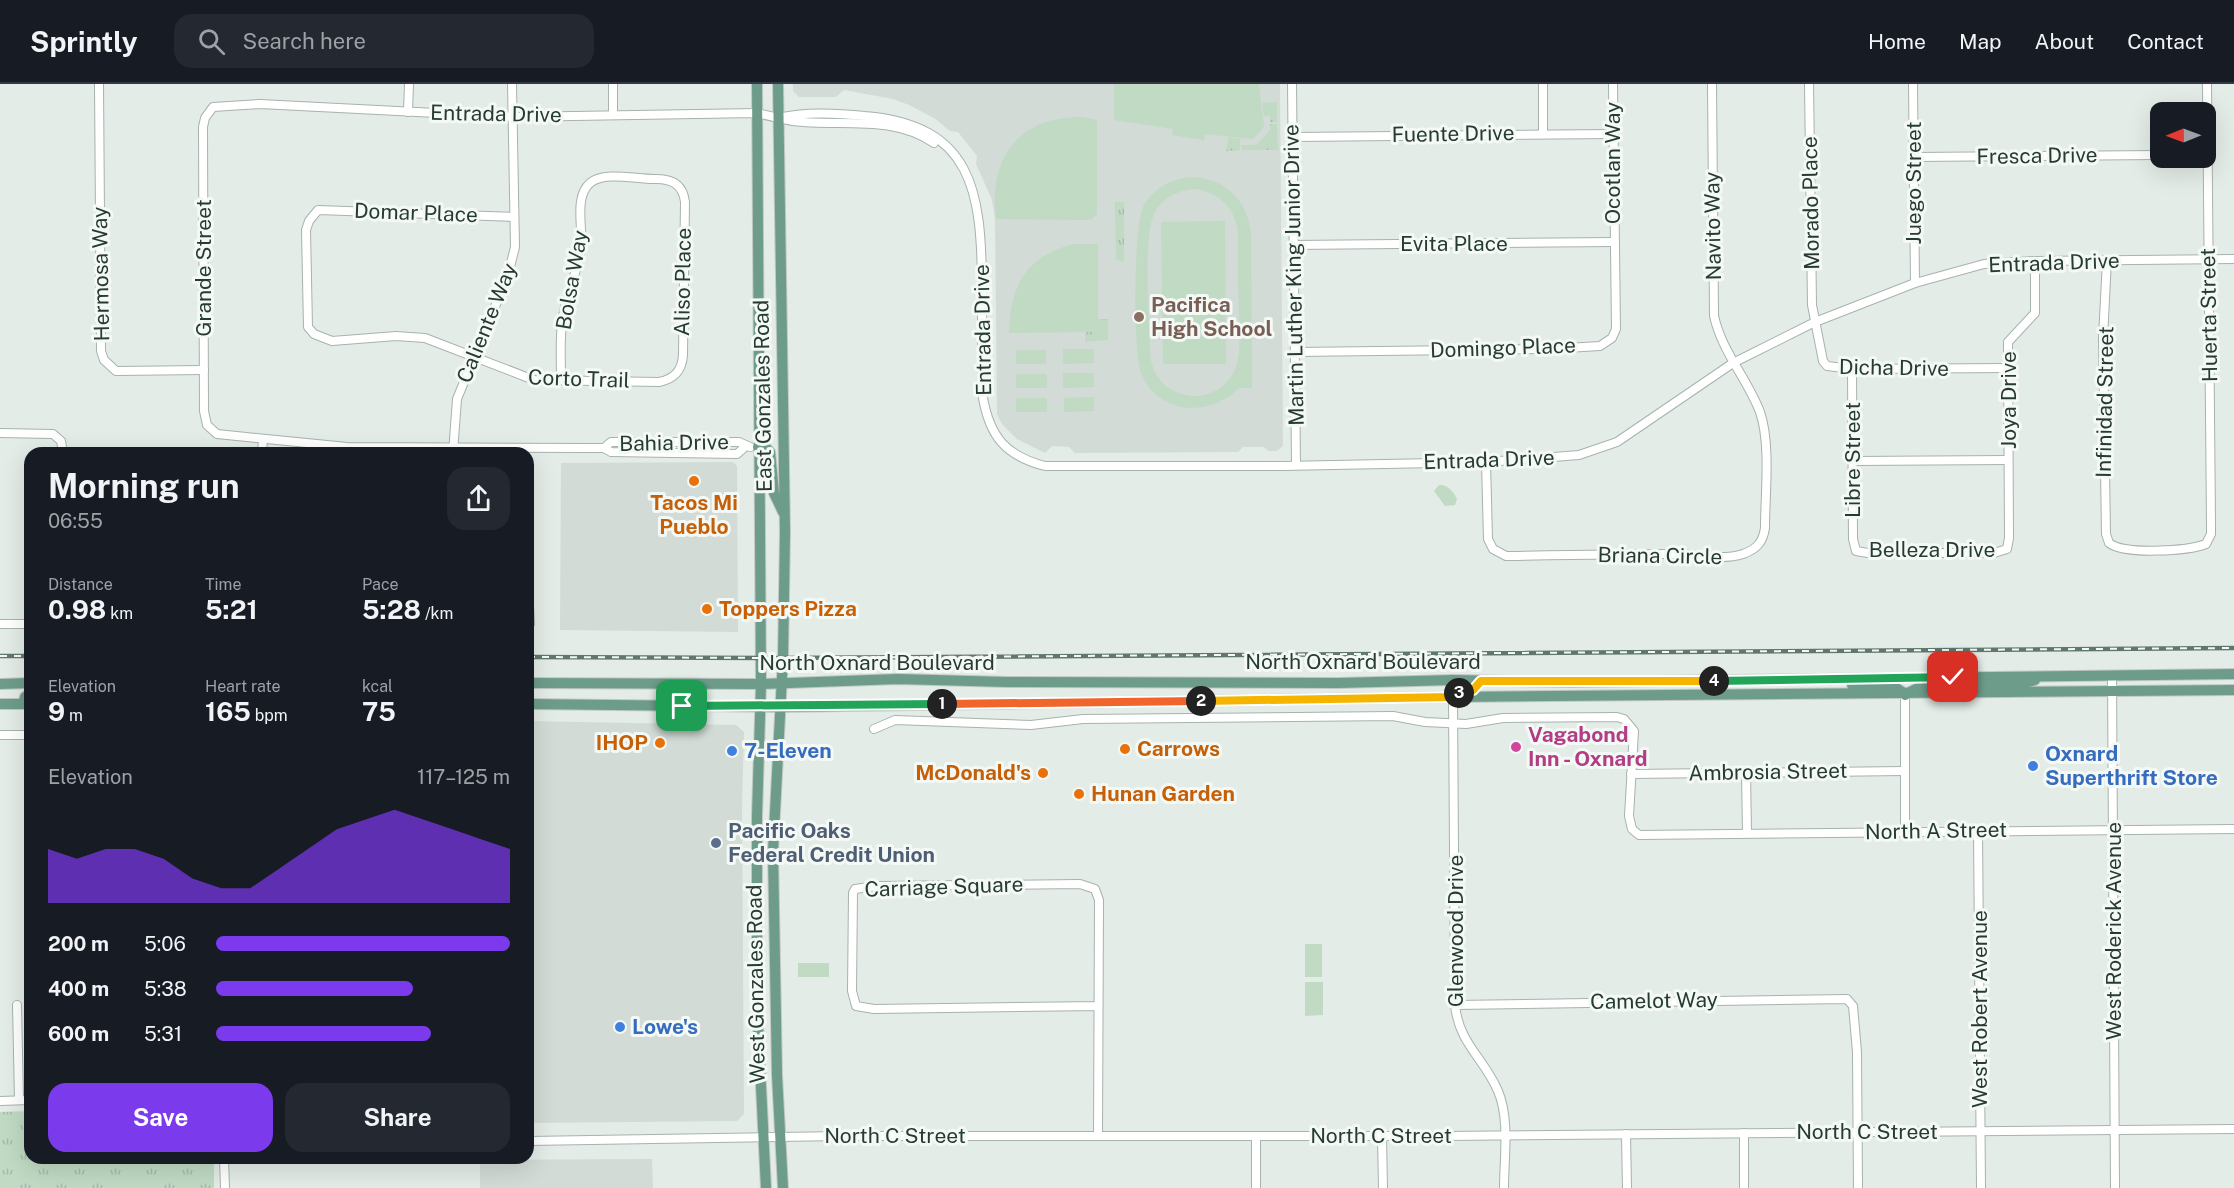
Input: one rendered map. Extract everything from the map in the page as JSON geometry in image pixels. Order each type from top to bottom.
[{"type":"main road","name":"East Gonzales Road","points":[[757,84],[760,707]]},
{"type":"main road","name":"East Gonzales Road","points":[[778,84],[784,514],[782,684],[779,707]]},
{"type":"main road","points":[[758,447],[766,448],[770,452],[774,493],[784,514]]},
{"type":"main road","name":"North Oxnard Boulevard","points":[[534,683],[782,684],[898,679],[1036,682],[1716,681],[2234,674]]},
{"type":"main road","points":[[1716,681],[1756,686],[1889,685],[1897,687],[1905,695],[1924,685],[2022,684],[2046,676]]},
{"type":"main road","points":[[1399,681],[1409,690],[1437,690],[1453,697],[1462,691],[1473,690],[1481,681]]},
{"type":"main road","points":[[1020,702],[1036,682]]},
{"type":"main road","points":[[0,684],[24,683]]},
{"type":"main road","name":"North Oxnard Boulevard","points":[[534,704],[779,707],[1020,702],[2234,690]]},
{"type":"main road","points":[[0,704],[24,704]]},
{"type":"main road","name":"West Gonzales Road","points":[[760,707],[757,816],[758,1005],[766,1188]]},
{"type":"main road","name":"West Gonzales Road","points":[[779,707],[773,851],[783,1188]]},
{"type":"main road","points":[[758,952],[775,951]]},
{"type":"street","name":"Hermosa Way","points":[[99,84],[101,351],[104,360],[116,371],[204,370]]},
{"type":"street","points":[[408,112],[409,84]]},
{"type":"street","name":"Caliente Way","points":[[453,447],[457,399],[508,276],[515,247],[512,84]]},
{"type":"street","points":[[613,84],[613,114]]},
{"type":"street","name":"Martin Luther King Junior Drive","points":[[1292,84],[1296,465]]},
{"type":"street","points":[[1543,84],[1543,133]]},
{"type":"street","name":"Ocotlan Way","points":[[1613,84],[1614,242]]},
{"type":"street","name":"Navito Way","points":[[1712,84],[1714,316],[1718,334],[1733,363]]},
{"type":"street","name":"Morado Place","points":[[1809,84],[1812,288],[1815,322]]},
{"type":"street","name":"Juego Street","points":[[1913,84],[1915,283]]},
{"type":"street","name":"Huerta Street","points":[[2207,84],[2207,102]]},
{"type":"street","name":"Entrada Drive","points":[[213,107],[260,104],[513,117],[757,113],[778,118],[793,114],[878,117],[907,124],[926,132],[955,156],[974,190],[978,207],[981,228],[983,398],[990,426],[1004,446],[1029,462],[1053,466],[1486,462],[1579,456],[1602,448],[1635,430],[1682,395],[1733,363],[1815,322],[1915,283],[1984,264],[2035,261],[2234,259]]},
{"type":"street","name":"Grande Street","points":[[211,430],[204,411],[203,127],[205,118],[213,107]]},
{"type":"street","name":"Fuente Drive","points":[[1293,136],[1614,134]]},
{"type":"street","name":"Fresca Drive","points":[[1914,157],[2150,155]]},
{"type":"street","name":"Huerta Street","points":[[2109,543],[2124,549],[2193,549],[2206,544],[2211,534],[2206,168]]},
{"type":"street","name":"Aliso Place","points":[[590,183],[603,178],[657,178],[672,182],[682,189],[685,202],[683,355],[676,374]]},
{"type":"street","name":"Bolsa Way","points":[[561,381],[563,318],[581,247],[582,195],[590,183]]},
{"type":"street","name":"Domar Place","points":[[310,331],[307,319],[306,230],[309,220],[318,210],[514,217]]},
{"type":"street","name":"Evita Place","points":[[1294,245],[1614,242]]},
{"type":"street","name":"Domingo Place","points":[[1295,352],[1550,349],[1600,346],[1612,338],[1616,329],[1614,242]]},
{"type":"street","name":"Infinidad Street","points":[[2107,260],[2103,338],[2104,521],[2109,543]]},
{"type":"street","name":"Joya Drive","points":[[2007,549],[2008,342],[2035,313],[2035,261]]},
{"type":"street","name":"Dicha Drive","points":[[1815,322],[1827,366],[1852,369],[2008,368]]},
{"type":"street","name":"Corto Trail","points":[[310,331],[332,341],[396,336],[425,338],[522,378],[561,381],[659,382],[676,374]]},
{"type":"street","name":"Briana Circle","points":[[1486,462],[1488,539],[1493,549],[1506,556],[1677,554],[1719,557],[1743,554],[1756,548],[1763,540],[1766,528],[1765,436],[1754,399],[1733,363]]},
{"type":"street","name":"Libre Street","points":[[1852,369],[1853,539],[1857,550]]},
{"type":"street","name":"Bahia Drive","points":[[211,430],[224,435],[347,447]]},
{"type":"street","points":[[0,433],[49,433],[58,438],[61,447]]},
{"type":"street","points":[[262,447],[263,439]]},
{"type":"street","name":"Bahia Drive","points":[[604,448],[611,442],[739,442],[745,447],[758,447]]},
{"type":"street","points":[[648,453],[654,449],[700,447],[704,443]]},
{"type":"street","name":"Bahia Drive","points":[[534,448],[604,448],[611,452],[737,454],[745,447]]},
{"type":"street","points":[[1853,461],[2008,460]]},
{"type":"street","name":"Belleza Drive","points":[[1857,550],[1868,553],[1994,553],[2007,549]]},
{"type":"street","points":[[0,624],[24,624]]},
{"type":"street","name":"West Roderick Avenue","points":[[2112,675],[2115,1188]]},
{"type":"street","points":[[1905,695],[1905,831]]},
{"type":"street","name":"Glenwood Drive","points":[[1453,697],[1455,1005],[1457,1023],[1463,1038],[1498,1091],[1503,1111],[1504,1188]]},
{"type":"street","points":[[874,729],[895,720],[962,721],[1003,725],[1047,724],[1083,719],[1394,716],[1425,722],[1475,724],[1512,718],[1617,717],[1631,725],[1635,742],[1631,774]]},
{"type":"street","points":[[0,735],[24,735]]},
{"type":"street","name":"Ambrosia Street","points":[[1631,774],[1905,771]]},
{"type":"street","points":[[1746,772],[1747,833]]},
{"type":"street","name":"North A Street","points":[[1631,774],[1630,823],[1632,829],[1639,835],[2234,829]]},
{"type":"street","name":"West Robert Avenue","points":[[1978,830],[1981,1188]]},
{"type":"street","name":"Carriage Square","points":[[1098,1006],[856,1006],[852,991],[853,893],[855,890],[876,886],[1088,885],[1095,889],[1099,900],[1098,1136]]},
{"type":"street","name":"Camelot Way","points":[[1455,1005],[1844,998],[1851,1002],[1857,1053],[1857,1133]]},
{"type":"street","points":[[17,1005],[19,1101]]},
{"type":"street","points":[[0,1101],[24,1101]]},
{"type":"street","name":"North C Street","points":[[534,1142],[765,1137],[1503,1136],[2234,1129]]},
{"type":"street","points":[[1744,1133],[1744,1188]]},
{"type":"street","points":[[1857,1133],[1858,1188]]},
{"type":"street","points":[[1626,1134],[1627,1188]]},
{"type":"street","points":[[1256,1136],[1256,1188]]},
{"type":"street","points":[[1382,1136],[1383,1188]]},
{"type":"street","points":[[224,1164],[225,1188]]},
{"type":"shaded area","name":"Pacifica High School","points":[[793,84],[1280,84],[1283,446],[1277,451],[1269,451],[1263,447],[1243,447],[1238,452],[1075,453],[1069,447],[1052,446],[1045,453],[1017,439],[1002,424],[997,414],[995,219],[992,200],[976,164],[977,156],[958,132],[950,131],[934,118],[909,105],[893,99],[844,90],[836,97],[799,97],[793,91]]},
{"type":"shaded area","points":[[733,462],[737,466],[738,632],[560,630],[561,463]]},
{"type":"shaded area","points":[[534,721],[736,725],[744,732],[742,808],[744,1114],[737,1121],[534,1123]]},
{"type":"shaded area","points":[[652,1159],[653,1188],[480,1188],[480,1164],[534,1164],[534,1160]]},
{"type":"green space","points":[[1114,84],[1259,84],[1264,127],[1253,139],[1205,134],[1204,140],[1172,135],[1173,129],[1114,120]]},
{"type":"green space","points":[[1277,102],[1277,122],[1270,122],[1270,116],[1264,116],[1262,103]]},
{"type":"green space","points":[[1083,117],[1097,120],[1097,214],[1091,220],[996,219],[997,177],[1012,145],[1025,133],[1041,124],[1060,119]]},
{"type":"green space","points":[[1270,124],[1277,124],[1278,150],[1242,150],[1241,145],[1256,145],[1270,130]]},
{"type":"green space","points":[[1229,137],[1240,139],[1240,150],[1226,151]]},
{"type":"green space","points":[[1186,178],[1205,179],[1225,187],[1240,202],[1245,211],[1251,234],[1252,388],[1239,388],[1227,398],[1199,408],[1185,408],[1159,397],[1149,387],[1141,373],[1138,360],[1135,288],[1140,217],[1144,205],[1153,193],[1165,185]],"holes":[[[1202,190],[1224,202],[1234,216],[1237,225],[1239,350],[1238,362],[1226,383],[1212,393],[1194,396],[1170,389],[1157,376],[1152,364],[1148,258],[1151,223],[1158,207],[1166,199],[1181,191]]]},
{"type":"green space","points":[[1115,202],[1124,202],[1124,262],[1116,259]]},
{"type":"green space","points":[[1225,221],[1226,364],[1163,364],[1161,222]]},
{"type":"green space","points":[[1073,244],[1098,244],[1098,327],[1092,332],[1009,333],[1013,301],[1024,275],[1043,257]]},
{"type":"green space","points":[[1098,319],[1108,319],[1108,340],[1085,342],[1085,332],[1092,332],[1098,327]]},
{"type":"green space","points":[[1063,349],[1094,349],[1094,363],[1063,364]]},
{"type":"green space","points":[[1016,350],[1046,350],[1046,364],[1016,364]]},
{"type":"green space","points":[[1063,373],[1094,373],[1094,387],[1063,388]]},
{"type":"green space","points":[[1016,374],[1047,374],[1047,388],[1016,388]]},
{"type":"green space","points":[[1094,397],[1094,411],[1064,412],[1064,398]]},
{"type":"green space","points":[[1016,398],[1047,398],[1047,412],[1016,412]]},
{"type":"green space","points":[[1439,485],[1452,491],[1457,499],[1455,505],[1445,506],[1434,491]]},
{"type":"green space","points":[[1305,944],[1322,944],[1322,977],[1305,977]]},
{"type":"green space","points":[[798,963],[829,963],[829,977],[798,977]]},
{"type":"green space","points":[[1305,982],[1323,982],[1323,1015],[1305,1016]]},
{"type":"green space","points":[[24,1111],[24,1164],[214,1164],[214,1188],[0,1188],[0,1112]]},
{"type":"green space","points":[[128,1175],[159,1178],[158,1188],[127,1188]]},
{"type":"railway","points":[[534,657],[783,658],[2234,648]]},
{"type":"railway","points":[[0,656],[24,656]]},
{"type":"place","name":"Pacifica High School","points":[[1139,317]]},
{"type":"place","name":"Tacos Mi Pueblo","points":[[694,481]]},
{"type":"place","name":"Toppers Pizza","points":[[707,609]]},
{"type":"place","name":"IHOP","points":[[660,743]]},
{"type":"place","name":"Vagabond Inn - Oxnard","points":[[1516,747]]},
{"type":"place","name":"Carrows","points":[[1125,749]]},
{"type":"place","name":"7-Eleven","points":[[732,751]]},
{"type":"place","name":"Oxnard Superthrift Store","points":[[2033,766]]},
{"type":"place","name":"McDonald's","points":[[1043,773]]},
{"type":"place","name":"Hunan Garden","points":[[1079,794]]},
{"type":"place","name":"Pacific Oaks Federal Credit Union","points":[[716,843]]},
{"type":"place","name":"Lowe's","points":[[620,1027]]},
{"type":"route","points":[[682,706],[779,707],[846,704],[1453,697],[1462,691],[1473,690],[1481,681],[1716,681],[1953,677]]}]
